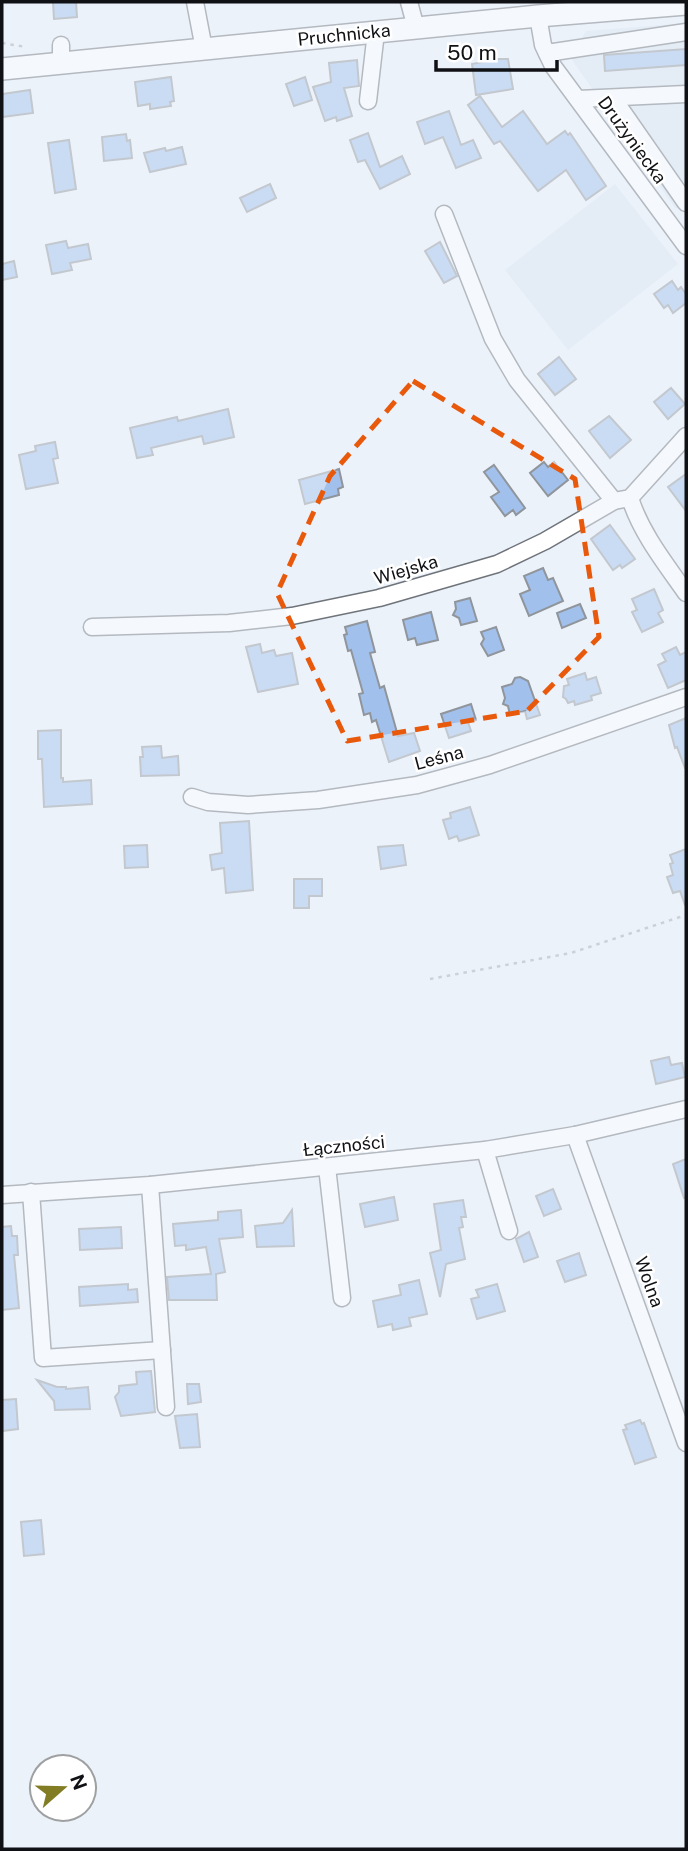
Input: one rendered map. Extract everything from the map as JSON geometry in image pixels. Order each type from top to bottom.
[{"type":"main road","name":"Pruchnicka","points":[[2,69],[61,54],[204,49],[686,4]]},
{"type":"street","points":[[195,2],[204,49]]},
{"type":"street","points":[[409,2],[416,28]]},
{"type":"street","name":"Drużyniecka","points":[[538,16],[543,45],[553,66],[686,245]]},
{"type":"street","points":[[368,101],[376,32]]},
{"type":"street","points":[[547,52],[686,32]]},
{"type":"street","points":[[578,99],[686,94]]},
{"type":"street","points":[[613,98],[686,203]]},
{"type":"street","points":[[444,214],[493,339],[517,380],[635,513],[686,593]]},
{"type":"street","name":"Wiejska","points":[[92,627],[241,621],[292,616],[379,598],[497,564],[622,499],[686,436]]},
{"type":"street","name":"Leśna","points":[[192,797],[208,802],[248,805],[317,800],[417,785],[490,765],[686,697]]},
{"type":"street","name":"Łączności","points":[[2,1195],[150,1185],[485,1150],[575,1135],[686,1109]]},
{"type":"street","name":"Wolna","points":[[575,1135],[686,1443]]},
{"type":"street","points":[[485,1150],[509,1231]]},
{"type":"street","points":[[327,1167],[342,1298]]},
{"type":"street","points":[[150,1185],[166,1407]]},
{"type":"street","points":[[31,1192],[43,1358],[162,1350]]},
{"type":"path","points":[[430,979],[570,953],[686,915]]},
{"type":"highlighted area","points":[[413,381],[575,479],[599,637],[527,711],[347,741],[277,593],[330,476]]},
{"type":"shaded area","points":[[686,23],[686,209],[675,208],[570,57],[586,31]]},
{"type":"shaded area","points":[[615,184],[678,264],[568,350],[505,270]]},
{"type":"building","points":[[53,2],[76,2],[77,17],[54,19]]},
{"type":"building","points":[[686,49],[686,65],[605,71],[604,55]]},
{"type":"building","points":[[508,59],[513,89],[476,95],[472,64]]},
{"type":"building","points":[[357,60],[359,86],[344,88],[352,116],[337,121],[336,117],[325,121],[313,87],[331,82],[329,63]]},
{"type":"building","points":[[171,77],[174,101],[170,102],[171,106],[150,109],[150,104],[138,106],[135,82]]},
{"type":"building","points":[[305,77],[312,100],[294,106],[286,84]]},
{"type":"building","points":[[30,90],[33,113],[2,117],[2,94]]},
{"type":"building","points":[[480,96],[502,127],[523,111],[547,144],[565,131],[568,135],[570,133],[606,186],[586,200],[566,170],[538,191],[500,141],[494,144],[468,105]]},
{"type":"building","points":[[449,111],[461,145],[473,140],[481,158],[456,168],[443,137],[425,144],[417,122]]},
{"type":"building","points":[[368,133],[380,167],[402,156],[410,174],[380,189],[365,160],[358,162],[350,140]]},
{"type":"building","points":[[126,134],[127,141],[130,140],[132,158],[104,161],[102,137]]},
{"type":"building","points":[[69,140],[76,189],[55,193],[48,143]]},
{"type":"building","points":[[182,147],[186,164],[150,172],[144,153]]},
{"type":"building","points":[[270,184],[276,198],[247,212],[240,198]]},
{"type":"building","points":[[66,241],[68,248],[88,244],[91,259],[70,263],[72,270],[52,274],[46,245]]},
{"type":"building","points":[[440,242],[457,276],[444,283],[425,251]]},
{"type":"building","points":[[14,261],[17,277],[2,280],[2,264]]},
{"type":"building","points":[[672,281],[678,290],[681,287],[686,294],[686,303],[673,313],[668,305],[664,308],[654,294]]},
{"type":"building","points":[[559,357],[576,379],[555,395],[538,374]]},
{"type":"building","points":[[671,388],[685,404],[668,419],[654,402]]},
{"type":"building","points":[[228,409],[234,437],[204,444],[202,436],[151,448],[153,455],[137,458],[130,428],[177,417],[178,421]]},
{"type":"building","points":[[609,416],[631,440],[610,458],[589,431]]},
{"type":"building","points":[[55,442],[58,458],[53,459],[58,483],[26,489],[19,455],[36,451],[35,446]]},
{"type":"building","points":[[544,462],[548,467],[554,462],[568,480],[548,496],[530,473]]},
{"type":"building","points":[[494,465],[525,508],[516,515],[513,510],[505,516],[491,497],[499,492],[484,472]]},
{"type":"building","points":[[339,469],[343,487],[338,489],[339,495],[305,504],[299,480]]},
{"type":"building","points":[[686,474],[686,511],[668,487]]},
{"type":"building","points":[[610,525],[635,559],[622,568],[620,565],[613,570],[591,539]]},
{"type":"building","points":[[543,568],[548,580],[553,578],[563,601],[529,616],[520,594],[530,590],[524,576]]},
{"type":"building","points":[[654,589],[663,610],[658,613],[663,622],[642,632],[632,612],[637,610],[632,599]]},
{"type":"building","points":[[470,598],[477,621],[461,625],[459,618],[453,615],[455,602]]},
{"type":"building","points":[[580,604],[586,618],[562,628],[557,613]]},
{"type":"building","points":[[431,612],[438,640],[417,645],[415,638],[408,640],[403,620]]},
{"type":"building","points":[[367,621],[375,652],[370,653],[380,688],[384,686],[398,736],[414,733],[420,751],[389,762],[376,720],[372,722],[370,713],[364,715],[359,694],[363,693],[344,635],[347,634],[345,627]]},
{"type":"building","points":[[496,627],[504,650],[488,656],[481,644],[484,639],[481,632]]},
{"type":"building","points":[[260,644],[262,653],[274,650],[276,656],[292,653],[298,684],[258,692],[246,647]]},
{"type":"building","points":[[676,647],[680,655],[686,652],[686,680],[668,688],[658,665],[666,661],[662,654]]},
{"type":"building","points":[[585,673],[587,680],[596,677],[601,693],[591,696],[592,700],[575,705],[574,701],[568,703],[563,697],[564,686],[569,685],[567,679]]},
{"type":"building","points":[[515,678],[528,681],[540,715],[527,719],[525,711],[510,715],[508,706],[503,704],[505,698],[502,687],[512,684]]},
{"type":"building","points":[[471,704],[476,720],[468,722],[471,731],[449,738],[441,714]]},
{"type":"building","points":[[686,718],[685,768],[677,747],[675,748],[669,725]]},
{"type":"building","points":[[61,730],[61,778],[63,782],[91,780],[92,804],[44,807],[42,759],[38,759],[38,731]]},
{"type":"building","points":[[161,746],[162,758],[178,756],[179,775],[141,776],[142,747]]},
{"type":"building","points":[[470,807],[479,835],[459,841],[457,836],[449,839],[443,820],[451,818],[450,813]]},
{"type":"building","points":[[249,821],[253,890],[226,893],[224,868],[212,870],[210,855],[222,853],[220,823]]},
{"type":"building","points":[[147,845],[148,867],[125,868],[124,846]]},
{"type":"building","points":[[403,845],[406,865],[381,869],[378,847]]},
{"type":"building","points":[[686,849],[685,905],[680,891],[673,893],[667,877],[673,875],[670,855]]},
{"type":"building","points":[[294,879],[322,879],[322,896],[309,896],[309,908],[294,908]]},
{"type":"building","points":[[669,1057],[671,1065],[682,1063],[685,1077],[656,1084],[651,1061]]},
{"type":"building","points":[[686,1159],[686,1197],[684,1198],[673,1164]]},
{"type":"building","points":[[553,1189],[561,1209],[544,1216],[536,1196]]},
{"type":"building","points":[[394,1197],[398,1220],[365,1227],[360,1204]]},
{"type":"building","points":[[463,1200],[466,1217],[461,1217],[463,1227],[459,1228],[465,1259],[446,1264],[440,1297],[430,1253],[441,1250],[434,1204]]},
{"type":"building","points":[[241,1210],[243,1237],[219,1239],[225,1272],[216,1274],[217,1300],[169,1300],[167,1277],[211,1274],[206,1247],[186,1250],[186,1245],[175,1246],[173,1224],[218,1220],[218,1212]]},
{"type":"building","points":[[292,1210],[294,1246],[257,1247],[255,1226],[283,1223]]},
{"type":"building","points":[[11,1226],[12,1236],[17,1236],[18,1255],[14,1255],[19,1308],[2,1310],[2,1227]]},
{"type":"building","points":[[121,1227],[122,1248],[80,1250],[79,1229]]},
{"type":"building","points":[[529,1232],[538,1257],[524,1262],[516,1239]]},
{"type":"building","points":[[579,1253],[586,1275],[565,1282],[557,1261]]},
{"type":"building","points":[[419,1280],[427,1314],[409,1318],[411,1326],[393,1330],[392,1324],[378,1327],[373,1301],[401,1295],[399,1285]]},
{"type":"building","points":[[128,1284],[128,1290],[137,1289],[138,1302],[80,1306],[79,1287]]},
{"type":"building","points":[[497,1284],[505,1311],[477,1319],[471,1299],[479,1297],[476,1290]]},
{"type":"building","points":[[151,1371],[155,1412],[121,1416],[115,1397],[119,1386],[137,1384],[136,1372]]},
{"type":"building","points":[[37,1380],[66,1389],[88,1387],[90,1409],[55,1410],[54,1401]]},
{"type":"building","points":[[187,1384],[199,1384],[201,1402],[188,1404]]},
{"type":"building","points":[[16,1399],[18,1429],[2,1431],[2,1400]]},
{"type":"building","points":[[197,1414],[200,1447],[180,1448],[175,1416]]},
{"type":"building","points":[[640,1420],[644,1423],[656,1457],[635,1464],[623,1430],[627,1429],[625,1425]]},
{"type":"building","points":[[41,1520],[44,1554],[24,1556],[21,1522]]}]
